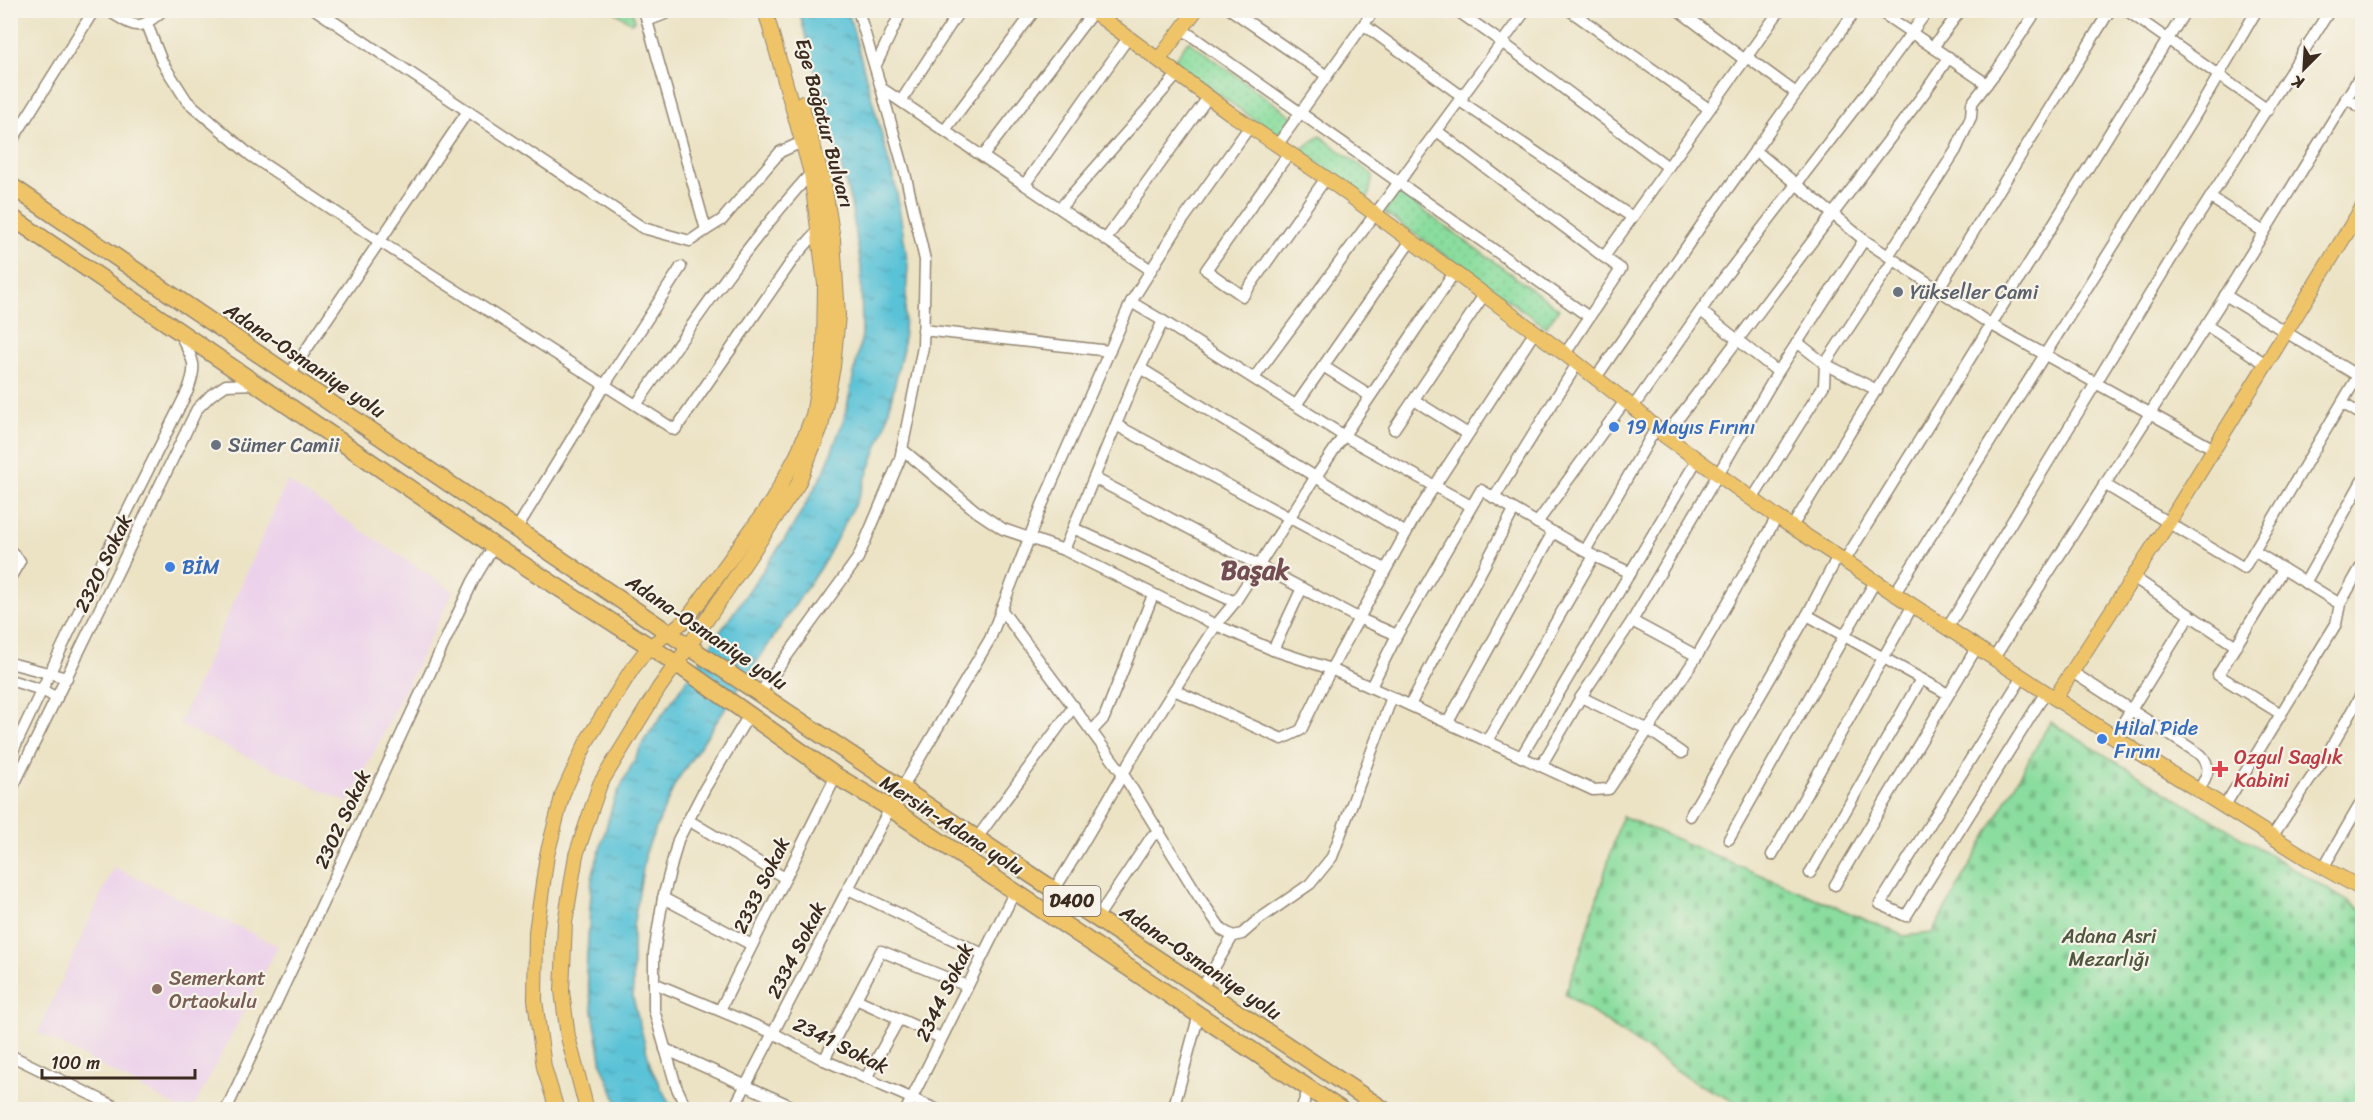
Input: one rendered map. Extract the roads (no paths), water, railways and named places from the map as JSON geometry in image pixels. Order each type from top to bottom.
[{"type":"highway","name":"Adana-Osmaniye yolu","points":[[10,185],[668,632],[1384,1110]]},
{"type":"highway","name":"D400","points":[[10,216],[494,546],[679,666],[750,716]]},
{"type":"highway","name":"Mersin-Adana yolu","points":[[750,716],[836,776],[890,808],[1341,1110]]},
{"type":"main road","name":"Ege Bağatur Bulvarı","points":[[557,1110],[544,1067],[535,999],[536,932],[547,855],[563,793],[588,739],[632,669],[648,648],[687,619],[772,501],[797,455],[813,415],[824,350],[825,284],[819,230],[811,173],[765,10]]},
{"type":"main road","name":"Ege Bağatur Bulvarı","points":[[587,1110],[568,1037],[562,991],[565,923],[576,855],[600,784],[635,725],[692,648],[745,560],[798,484],[821,427],[833,367],[838,315],[830,217],[824,184],[774,10]]},
{"type":"main road","points":[[1159,59],[1196,10]]},
{"type":"main road","points":[[1092,11],[1250,126],[1326,178],[1373,215],[1565,354],[1661,432],[1778,517],[2114,737],[2272,837],[2362,889]]},
{"type":"main road","points":[[2051,695],[2072,672],[2169,522],[2362,208]]},
{"type":"street","points":[[10,144],[94,10]]},
{"type":"street","points":[[107,10],[134,25],[147,24],[164,10]]},
{"type":"street","points":[[316,10],[643,228],[690,241],[722,220],[780,152],[802,142]]},
{"type":"street","points":[[675,10],[646,16],[706,230]]},
{"type":"street","points":[[760,693],[858,558],[900,459],[923,347],[925,260],[905,173],[858,10]]},
{"type":"street","points":[[875,67],[902,10]]},
{"type":"street","points":[[901,101],[960,10]]},
{"type":"street","points":[[945,130],[1035,10]]},
{"type":"street","points":[[1231,10],[1327,76]]},
{"type":"street","points":[[1278,144],[1374,10]]},
{"type":"street","points":[[1456,10],[1668,167]]},
{"type":"street","points":[[1254,378],[1526,10]]},
{"type":"street","points":[[1569,10],[1709,109]]},
{"type":"street","points":[[1678,10],[1796,93]]},
{"type":"street","points":[[1604,256],[1780,10]]},
{"type":"street","points":[[1595,379],[1856,10]]},
{"type":"street","points":[[1878,10],[1987,84]]},
{"type":"street","points":[[1537,523],[1928,10]]},
{"type":"street","points":[[1933,47],[1961,10]]},
{"type":"street","points":[[1753,498],[1824,385],[1825,364],[1956,150],[1971,117],[1972,104],[2037,10]]},
{"type":"street","points":[[1793,525],[2110,10]]},
{"type":"street","points":[[2126,10],[2218,77],[2268,110]]},
{"type":"street","points":[[1690,816],[1841,558],[2186,10]]},
{"type":"street","points":[[1895,593],[2218,77],[2257,10]]},
{"type":"street","points":[[1947,627],[2095,384],[2330,10]]},
{"type":"street","points":[[983,156],[1092,11]]},
{"type":"street","points":[[147,24],[162,62],[187,101],[250,155],[379,241],[675,430],[794,258],[830,217]]},
{"type":"street","points":[[1364,25],[1461,99],[1632,217]]},
{"type":"street","points":[[1182,28],[1588,317]]},
{"type":"street","points":[[1025,184],[1128,38]]},
{"type":"street","points":[[1487,741],[1590,554],[1661,432],[1737,341],[1949,57]]},
{"type":"street","points":[[1994,658],[2225,295],[2362,73]]},
{"type":"street","points":[[1060,208],[1178,74]]},
{"type":"street","points":[[881,88],[1151,270]]},
{"type":"street","points":[[1106,239],[1209,96]]},
{"type":"street","points":[[2346,98],[2362,108]]},
{"type":"street","points":[[290,375],[468,111]]},
{"type":"street","points":[[902,788],[990,639],[1029,538],[1131,302],[1178,227],[1250,126]]},
{"type":"street","points":[[1437,131],[1621,269],[1565,354]]},
{"type":"street","points":[[1755,150],[1864,240],[1990,324],[2214,449]]},
{"type":"street","points":[[1289,153],[1206,270],[1243,296],[1326,178]]},
{"type":"street","points":[[636,405],[713,296],[783,203],[811,173]]},
{"type":"street","points":[[2211,198],[2264,232]]},
{"type":"street","points":[[1541,766],[1581,697],[1632,621],[1778,372],[1864,240]]},
{"type":"street","points":[[1296,405],[1410,242]]},
{"type":"street","points":[[517,528],[604,386],[681,267]]},
{"type":"street","points":[[1054,890],[1090,834],[1174,690],[1216,625],[1236,602],[1315,478],[1454,273]]},
{"type":"street","points":[[1394,429],[1484,295]]},
{"type":"street","points":[[2104,484],[2244,568],[2360,372],[2286,332],[2225,295]]},
{"type":"street","points":[[1131,302],[1344,436],[1472,506]]},
{"type":"street","points":[[1701,310],[1778,372]]},
{"type":"street","points":[[1064,550],[1162,321]]},
{"type":"street","points":[[2206,325],[2266,364]]},
{"type":"street","points":[[923,330],[1110,351]]},
{"type":"street","name":"2320 Sokak","points":[[10,757],[188,390],[195,371],[192,357],[180,333]]},
{"type":"street","points":[[1174,690],[1282,739],[1302,730],[1331,669],[1406,533],[1534,333]]},
{"type":"street","points":[[1797,342],[1825,364],[1877,390]]},
{"type":"street","points":[[1494,498],[1577,364]]},
{"type":"street","points":[[1323,366],[1371,396]]},
{"type":"street","points":[[1140,368],[1406,533]]},
{"type":"street","name":"2320 Sokak","points":[[10,794],[197,409],[211,395],[226,385],[256,384]]},
{"type":"street","points":[[1414,400],[1468,434]]},
{"type":"street","points":[[2342,403],[2362,415]]},
{"type":"street","points":[[1116,424],[1385,569]]},
{"type":"street","points":[[902,449],[1003,530],[1064,550],[1216,625],[1273,650],[1331,669],[1593,790],[1606,790],[1612,787],[1697,656],[1778,517]]},
{"type":"street","points":[[1521,758],[1698,458]]},
{"type":"street","points":[[1094,478],[1358,618],[1397,635]]},
{"type":"street","points":[[2305,583],[2362,481]]},
{"type":"street","points":[[1371,687],[1397,635],[1481,490],[1590,554],[1630,573]]},
{"type":"street","points":[[1410,705],[1514,510]]},
{"type":"street","points":[[1073,528],[1236,602]]},
{"type":"street","points":[[1448,722],[1553,532]]},
{"type":"street","name":"2302 Sokak","points":[[226,1110],[473,581],[494,546]]},
{"type":"street","points":[[10,550],[20,561],[10,578]]},
{"type":"street","points":[[2254,551],[2340,604]]},
{"type":"street","points":[[2224,807],[2336,624],[2340,604],[2362,565]]},
{"type":"street","points":[[2281,714],[2218,675],[2283,569]]},
{"type":"street","points":[[2133,577],[2236,646]]},
{"type":"street","points":[[1729,839],[1876,580]]},
{"type":"street","points":[[1273,650],[1302,588]]},
{"type":"street","points":[[1092,731],[1104,718],[1153,595]]},
{"type":"street","points":[[1772,855],[1913,605]]},
{"type":"street","points":[[1001,609],[1123,774],[1222,930],[1233,936],[1242,934],[1258,920],[1310,884],[1332,857],[1392,697]]},
{"type":"street","points":[[1807,615],[1948,694]]},
{"type":"street","points":[[2114,737],[2190,615]]},
{"type":"street","points":[[1632,621],[1697,656]]},
{"type":"street","points":[[1835,885],[1977,647]]},
{"type":"street","points":[[10,663],[67,678]]},
{"type":"street","points":[[2072,672],[2205,758],[2208,774],[2198,790]]},
{"type":"street","points":[[2022,677],[1880,904],[1906,916],[2051,695]]},
{"type":"street","points":[[1810,873],[1921,679]]},
{"type":"street","points":[[10,680],[42,690],[57,698]]},
{"type":"street","points":[[2272,837],[2330,751],[2362,693]]},
{"type":"street","points":[[1581,697],[1649,730],[1682,753]]},
{"type":"street","points":[[977,838],[1074,706]]},
{"type":"street","points":[[687,1110],[676,1086],[654,1010],[654,953],[663,898],[678,840],[705,788],[750,716]]},
{"type":"street","name":"2333 Sokak","points":[[720,1010],[836,776]]},
{"type":"street","points":[[2323,868],[2362,801]]},
{"type":"street","name":"2334 Sokak","points":[[733,1110],[890,808]]},
{"type":"street","points":[[688,820],[785,878]]},
{"type":"street","points":[[1097,918],[1152,836],[1160,832]]},
{"type":"street","points":[[848,889],[983,954]]},
{"type":"street","name":"2344 Sokak","points":[[906,1110],[1015,891]]},
{"type":"street","points":[[663,898],[752,945]]},
{"type":"street","points":[[1202,988],[1233,936]]},
{"type":"street","points":[[824,1060],[880,951],[968,986]]},
{"type":"street","name":"2341 Sokak","points":[[654,983],[773,1033],[824,1060],[938,1110]]},
{"type":"street","points":[[856,999],[941,1038]]},
{"type":"street","points":[[1173,1110],[1199,1014]]},
{"type":"street","points":[[866,1078],[899,1019]]},
{"type":"street","points":[[665,1049],[747,1084],[800,1110]]},
{"type":"street","points":[[10,1055],[122,1110]]},
{"type":"street","points":[[1301,1110],[1309,1088]]},
{"type":"water","points":[[799,11],[848,11],[896,188],[908,265],[903,348],[885,427],[859,496],[826,559],[676,782],[646,851],[633,927],[633,998],[651,1068],[672,1109],[620,1110],[602,1065],[586,971],[592,877],[614,800],[644,741],[789,533],[824,472],[845,416],[862,335],[861,267],[851,203]]},
{"type":"place","name":"Yükseller Cami","points":[[1898,292]]},
{"type":"place","name":"19 Mayıs Fırını","points":[[1614,427]]},
{"type":"place","name":"Sümer Camii","points":[[216,445]]},
{"type":"place","name":"BİM","points":[[170,567]]},
{"type":"place","name":"Hilal Pide Fırını","points":[[2102,739]]},
{"type":"place","name":"Ozgul Saglık Kabini","points":[[2220,769]]},
{"type":"place","name":"Semerkant Ortaokulu","points":[[157,989]]},
{"type":"district","name":"Başak","points":[[1255,570]]},
{"type":"park label","name":"Adana Asri Mezarlığı","points":[[2109,948]]}]
